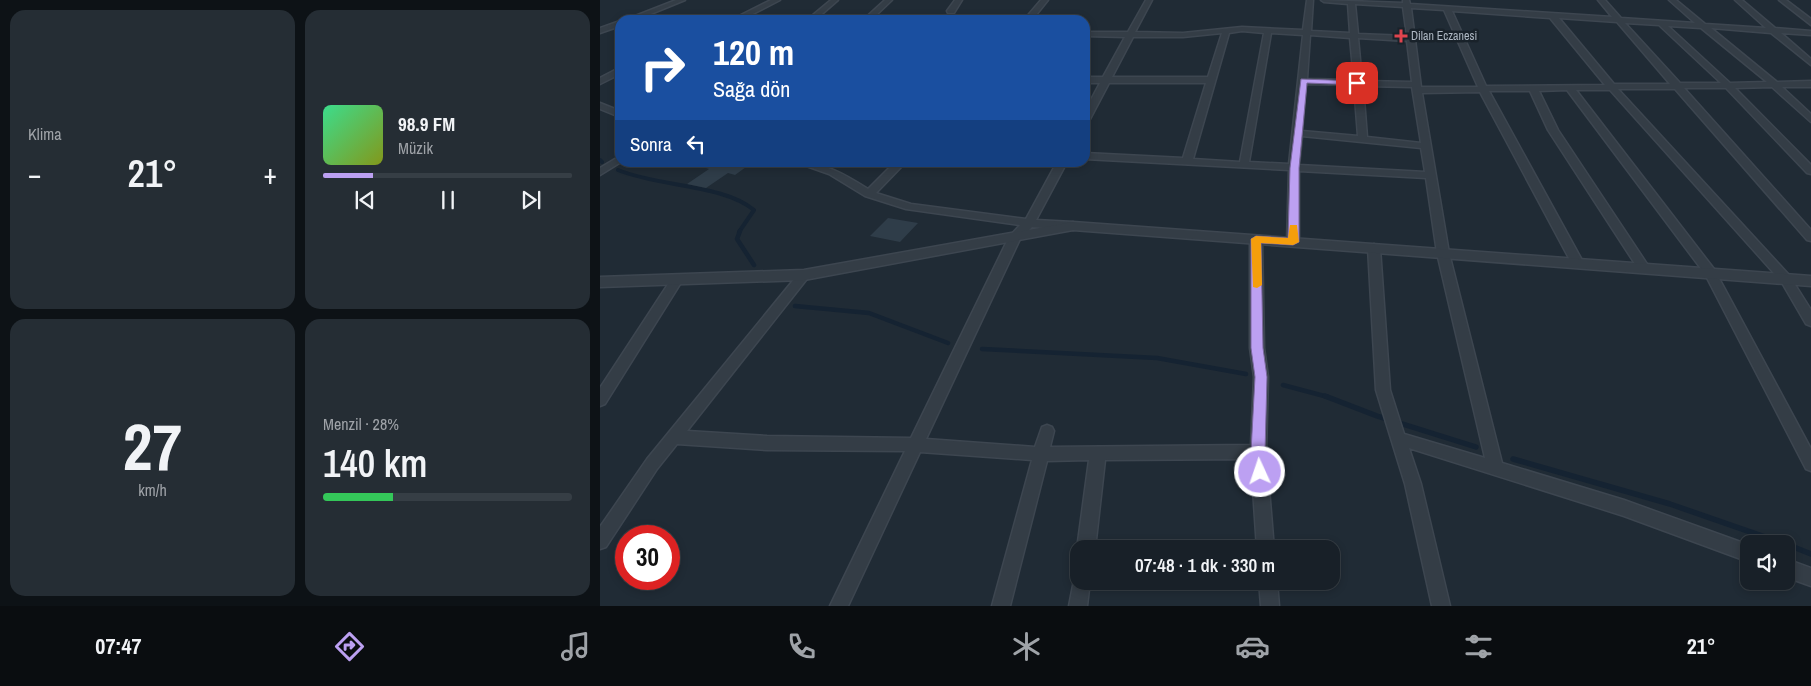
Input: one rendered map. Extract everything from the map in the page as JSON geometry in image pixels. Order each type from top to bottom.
[{"type":"street","points":[[642,15],[682,0]]},
{"type":"street","points":[[746,15],[777,0]]},
{"type":"street","points":[[817,15],[835,0]]},
{"type":"street","points":[[872,15],[889,0]]},
{"type":"street","points":[[950,11],[959,0]]},
{"type":"street","points":[[1032,15],[1045,0]]},
{"type":"street","points":[[1090,110],[1149,0]]},
{"type":"street","points":[[1293,242],[1294,168],[1304,81],[1306,32],[1310,0]]},
{"type":"street","points":[[1324,0],[1406,2],[1447,8],[1811,33]]},
{"type":"street","points":[[1601,0],[1811,237]]},
{"type":"street","points":[[1672,0],[1774,84],[1811,119]]},
{"type":"street","points":[[1738,0],[1811,63]]},
{"type":"street","points":[[1782,0],[1811,23]]},
{"type":"street","points":[[1351,2],[1363,140]]},
{"type":"street","points":[[1406,2],[1416,88],[1443,253],[1495,468]]},
{"type":"street","points":[[1447,8],[1483,89],[1577,262]]},
{"type":"street","points":[[1553,16],[1613,87],[1785,278],[1811,321]]},
{"type":"street","points":[[1662,24],[1728,85],[1811,170]]},
{"type":"street","points":[[600,31],[615,25]]},
{"type":"street","points":[[1090,34],[1183,35],[1268,30],[1411,39]]},
{"type":"street","points":[[1244,165],[1268,30]]},
{"type":"street","points":[[1187,162],[1226,31]]},
{"type":"street","points":[[600,80],[615,73]]},
{"type":"street","points":[[1090,80],[1211,80]]},
{"type":"street","points":[[1304,81],[1416,88],[1483,89],[1811,84]]},
{"type":"street","points":[[1533,88],[1553,130],[1642,267]]},
{"type":"street","points":[[1570,88],[1710,272],[1811,464]]},
{"type":"street","points":[[600,106],[615,112]]},
{"type":"street","points":[[1298,133],[1426,146]]},
{"type":"street","points":[[1090,156],[1431,176]]},
{"type":"street","points":[[600,172],[615,162]]},
{"type":"street","points":[[816,167],[833,172],[869,194],[910,206],[1029,223],[1577,262],[1811,281]]},
{"type":"street","points":[[869,194],[896,167]]},
{"type":"street","points":[[838,606],[1015,236],[1029,223],[1059,167]]},
{"type":"street","points":[[600,282],[804,275],[1073,226]]},
{"type":"street","points":[[1256,239],[1257,348],[1261,377],[1258,452],[1265,540]]},
{"type":"street","points":[[1374,248],[1383,390],[1397,438],[1414,484],[1441,606]]},
{"type":"street","points":[[600,541],[652,464],[804,275]]},
{"type":"street","points":[[600,400],[676,280]]},
{"type":"street","points":[[1001,606],[1047,431]]},
{"type":"street","points":[[674,437],[767,443],[915,445],[1041,454],[1258,452]]},
{"type":"street","points":[[1397,438],[1624,508],[1740,551]]},
{"type":"street","points":[[1087,540],[1098,453]]},
{"type":"street","points":[[1795,571],[1811,577]]},
{"type":"street","points":[[1078,606],[1081,590]]},
{"type":"street","points":[[1269,590],[1270,606]]},
{"type":"building","points":[[703,167],[746,167],[735,175],[728,173],[706,188],[687,184],[709,169]]},
{"type":"building","points":[[888,218],[918,223],[900,242],[870,236]]},
{"type":"waterway","points":[[618,170],[634,176],[708,190],[741,202],[754,210],[739,232]]},
{"type":"waterway","points":[[740,231],[737,239],[754,265]]},
{"type":"waterway","points":[[795,306],[869,313],[948,343]]},
{"type":"waterway","points":[[982,349],[1157,358],[1246,374]]},
{"type":"waterway","points":[[1283,385],[1327,397]]},
{"type":"waterway","points":[[1327,397],[1377,416],[1476,447]]},
{"type":"waterway","points":[[1513,459],[1670,504],[1759,535]]},
{"type":"waterway","points":[[1795,548],[1811,554]]},
{"type":"slow traffic","points":[[1257,285],[1256,239],[1293,242],[1294,228]]},
{"type":"place","name":"Dilan Eczanesi","points":[[1401,36]]},
{"type":"route","points":[[1260,472],[1258,452],[1261,377],[1257,348],[1256,239],[1293,242],[1294,168],[1304,81],[1357,83]]}]
